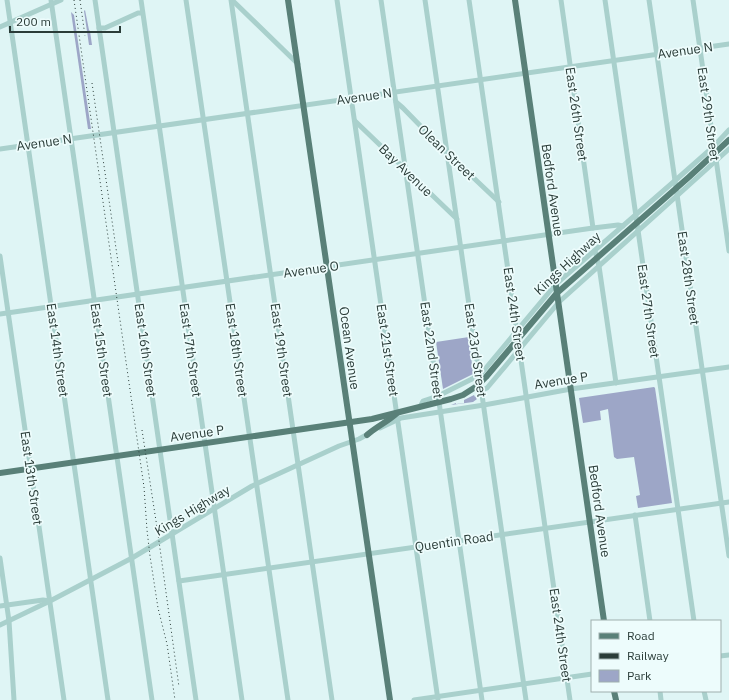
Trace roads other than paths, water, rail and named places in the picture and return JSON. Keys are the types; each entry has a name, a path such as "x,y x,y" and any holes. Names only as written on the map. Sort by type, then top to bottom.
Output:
{"main road":[{"name":"Ocean Avenue","path":"288,0 390,700"},
{"name":"Bedford Avenue","path":"515,0 604,620"},
{"name":"Kings Highway","path":"397,412 420,407 439,399 463,395 477,386 557,293 729,140"},
{"name":"Avenue P","path":"0,473 372,419 397,412"},
{"path":"367,435 397,412"}],"street":[{"name":"East 14th Street","path":"7,0 108,700"},
{"path":"0,27 51,2 61,0"},
{"name":"East 16th Street","path":"95,0 196,700"},
{"name":"East 17th Street","path":"141,0 242,700"},
{"name":"East 18th Street","path":"186,0 288,700"},
{"path":"232,0 298,64"},
{"name":"East 19th Street","path":"232,0 332,700"},
{"name":"East 21st Street","path":"337,0 438,698"},
{"name":"East 22nd Street","path":"381,0 482,700"},
{"name":"East 23rd Street","path":"425,0 526,700"},
{"name":"East 24th Street","path":"469,0 570,700"},
{"name":"East 26th Street","path":"561,0 594,228"},
{"name":"East 27th Street","path":"605,0 694,620"},
{"name":"East 28th Street","path":"649,0 729,556"},
{"name":"East 29th Street","path":"693,0 729,251"},
{"name":"East 15th Street","path":"51,2 152,700"},
{"path":"99,28 105,28 138,13 142,13"},
{"name":"Avenue N","path":"0,149 303,104 729,44"},
{"name":"Olean Street","path":"396,102 498,202"},
{"name":"Bay Avenue","path":"355,121 457,219"},
{"name":"Kings Highway","path":"439,399 480,375 556,284 675,181 714,146 729,130"},
{"name":"Kings Highway","path":"482,390 487,388 559,302 729,149"},
{"name":"Avenue O","path":"0,314 594,228 618,225 623,226"},
{"path":"595,251 599,266 616,383"},
{"name":"East 13th Street","path":"0,256 64,700"},
{"name":"Avenue P","path":"398,420 401,418 571,389 729,367"},
{"name":"Kings Highway","path":"0,625 50,601 132,558 256,484 344,443 367,435 398,420"},
{"name":"Quentin Road","path":"179,581 729,502"},
{"path":"635,515 650,620"},
{"path":"0,558 9,621 14,700"},
{"path":"0,606 43,600 50,601"},
{"path":"414,700 438,698 481,690 591,674"}],"railway":[{"path":"74,0 144,487 150,556 158,608 167,644 175,700"},
{"path":"80,0 85,36"},
{"path":"92,83 119,269"},
{"path":"142,430 179,687"}]}
